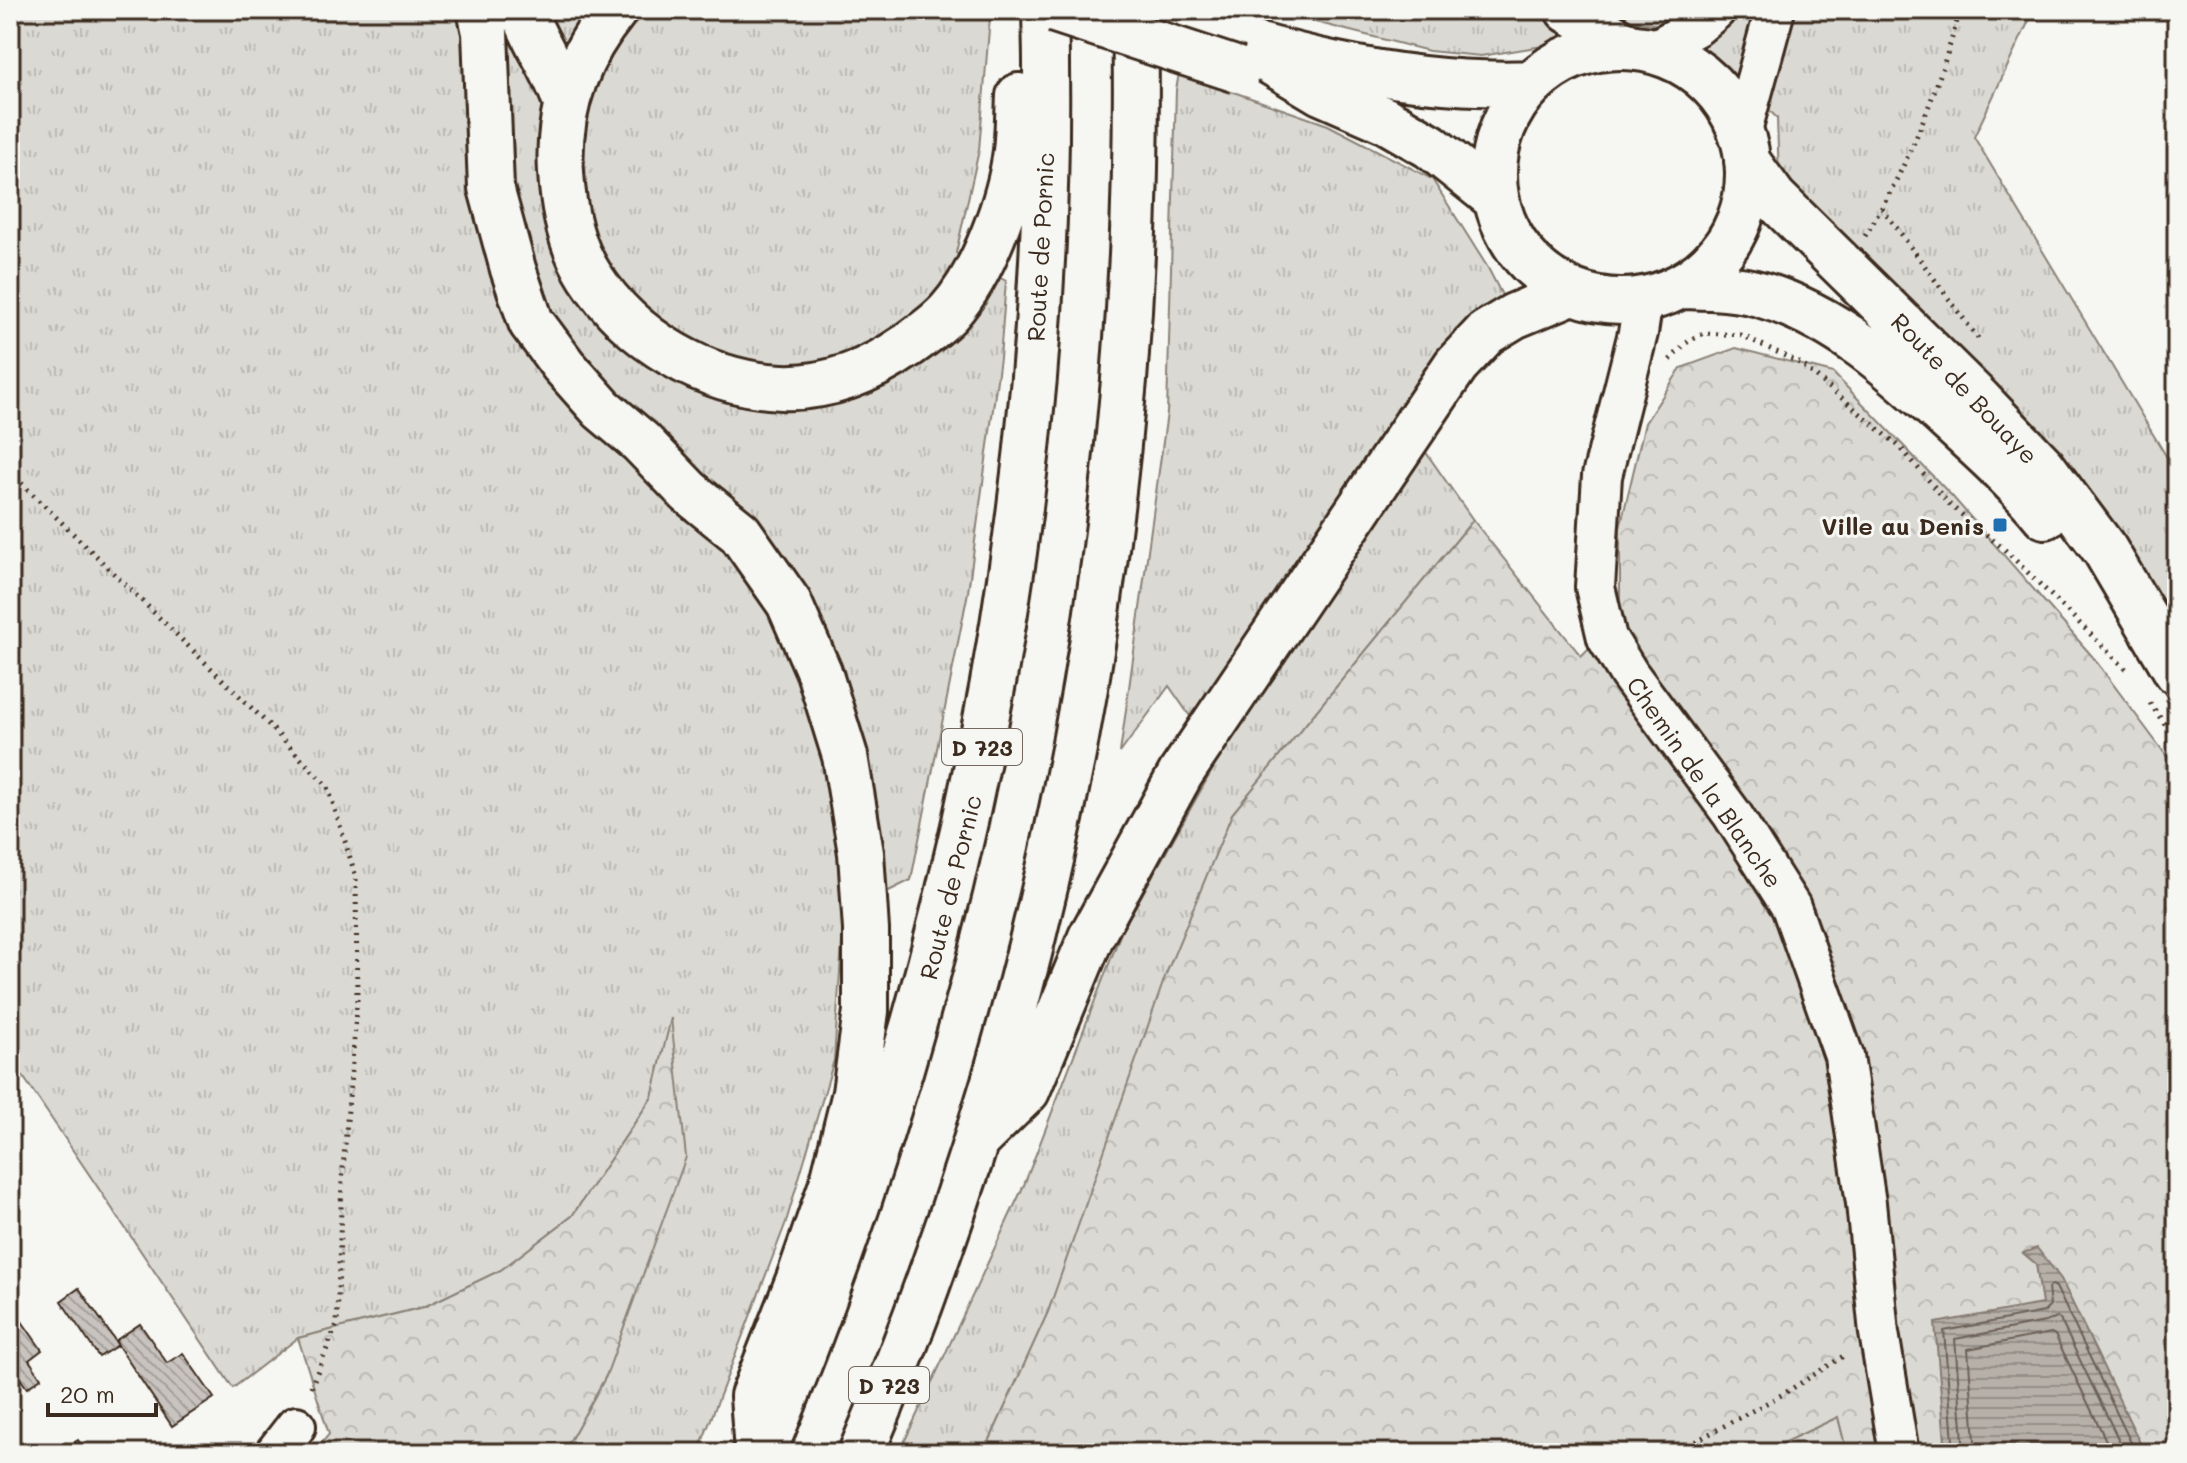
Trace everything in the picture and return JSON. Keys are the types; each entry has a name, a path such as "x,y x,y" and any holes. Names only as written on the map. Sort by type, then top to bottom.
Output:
{"main road":[{"path":"480,10 485,32 491,188 531,322 602,409 641,442 689,492 740,533 789,603 819,672 845,756 861,853 866,930 866,1011 855,1093 833,1181 753,1396 760,1453"},
{"path":"523,10 533,38 558,80 565,101"},
{"path":"615,10 578,68 565,101 559,143 567,220 576,249 589,276 639,332 689,364 743,382 783,387 817,385 855,374 888,359 924,334 949,311 969,283 997,222 1016,152 1023,10"},
{"name":"Route de Pornic","path":"760,1453 853,1223 896,1089 938,943 981,750 1026,455 1045,174 1045,10"},
{"path":"1055,10 1237,55 1458,84 1532,83"},
{"name":"D 723","path":"861,1453 915,1316 976,1142 1034,931 1061,814 1105,552 1122,401 1132,272 1136,134 1135,10"},
{"path":"1143,10 1385,120 1430,146 1495,198"},
{"path":"1568,10 1641,49"},
{"path":"1607,47 1641,49 1672,57 1708,81 1733,114 1744,147 1748,182 1738,224 1714,260 1699,275 1662,293 1595,299 1572,292 1539,272 1525,257 1504,224 1495,198 1494,167 1502,130 1520,97 1532,83 1565,60 1586,52 1607,47"},
{"name":"Route de Bouaye","path":"1744,147 1774,198 2043,467 2105,550 2160,669"},
{"name":"Route de Bouaye","path":"1662,293 1719,287 1761,295 1810,315 1877,357 2022,488 2087,568 2160,669"},
{"path":"976,1142 1027,1091 1091,937 1181,773 1456,365 1486,333 1514,316 1572,292"}],"street":[{"path":"1641,49 1697,26 1716,10"},
{"path":"1744,147 1775,10"},
{"name":"Chemin de la Blanche","path":"1662,293 1638,333 1600,486 1595,587 1607,638 1629,674 1732,814 1791,907 1844,1056 1866,1203 1879,1333 1899,1453"}],"path":[{"path":"1882,208 1916,143 1942,74 1960,10"},
{"path":"1663,368 1686,343 1704,333 1741,335 1800,363 1900,447 1950,505 2004,549 2131,674"},
{"path":"10,472 268,724 328,787 356,877 357,1003 342,1180 337,1324 285,1440"},
{"path":"2160,669 2177,742"},
{"path":"1674,1453 1785,1393 1879,1333"}],"green space":[{"path":"10,10 964,10 990,17 979,150 956,253 1006,281 1000,358 968,592 911,880 844,913 834,1060 786,1222 698,1453 563,1453 606,1376 671,1021 652,1097 572,1216 501,1270 424,1307 298,1338 233,1388 10,1057"},
{"path":"1268,10 2034,10 1974,137 2177,474 2177,636 1779,181 1777,118 1718,60 1667,26 1611,18 1543,46 1481,56 1429,51"},
{"path":"1179,73 1328,125 1432,179 1503,297 1400,415 1473,520 1232,814 1048,1312 984,1453 899,1453 1024,1185 1122,930 1219,758 1169,686 1120,753 1167,413"},
{"path":"1736,348 1833,373 1952,496 2092,656 2177,770 2177,1453 1847,1453 1838,1417 1761,1453 984,1453 1048,1312 1166,974 1232,814 1473,520 1581,656 1620,618 1620,528 1645,423 1681,368"},
{"path":"671,1018 686,1157 606,1376 563,1453 314,1453 329,1434 298,1338 424,1307 501,1270 572,1216 652,1097"},
{"path":"1838,1417 1847,1453 1761,1453"}],"water":[{"path":"2037,1248 2061,1279 2144,1451 1946,1453 1935,1323 2042,1304 2036,1264 2023,1253"}],"building":[{"path":"79,1288 118,1345 99,1357 61,1301"},
{"path":"21,1320 42,1350 29,1360 41,1378 27,1388 10,1365 10,1329"},
{"path":"140,1324 167,1363 183,1353 214,1398 172,1426 115,1341"},
{"path":"78,1440 87,1453 67,1453 64,1449"}],"place":[{"name":"Ville au Denis","path":"2000,525"}]}
